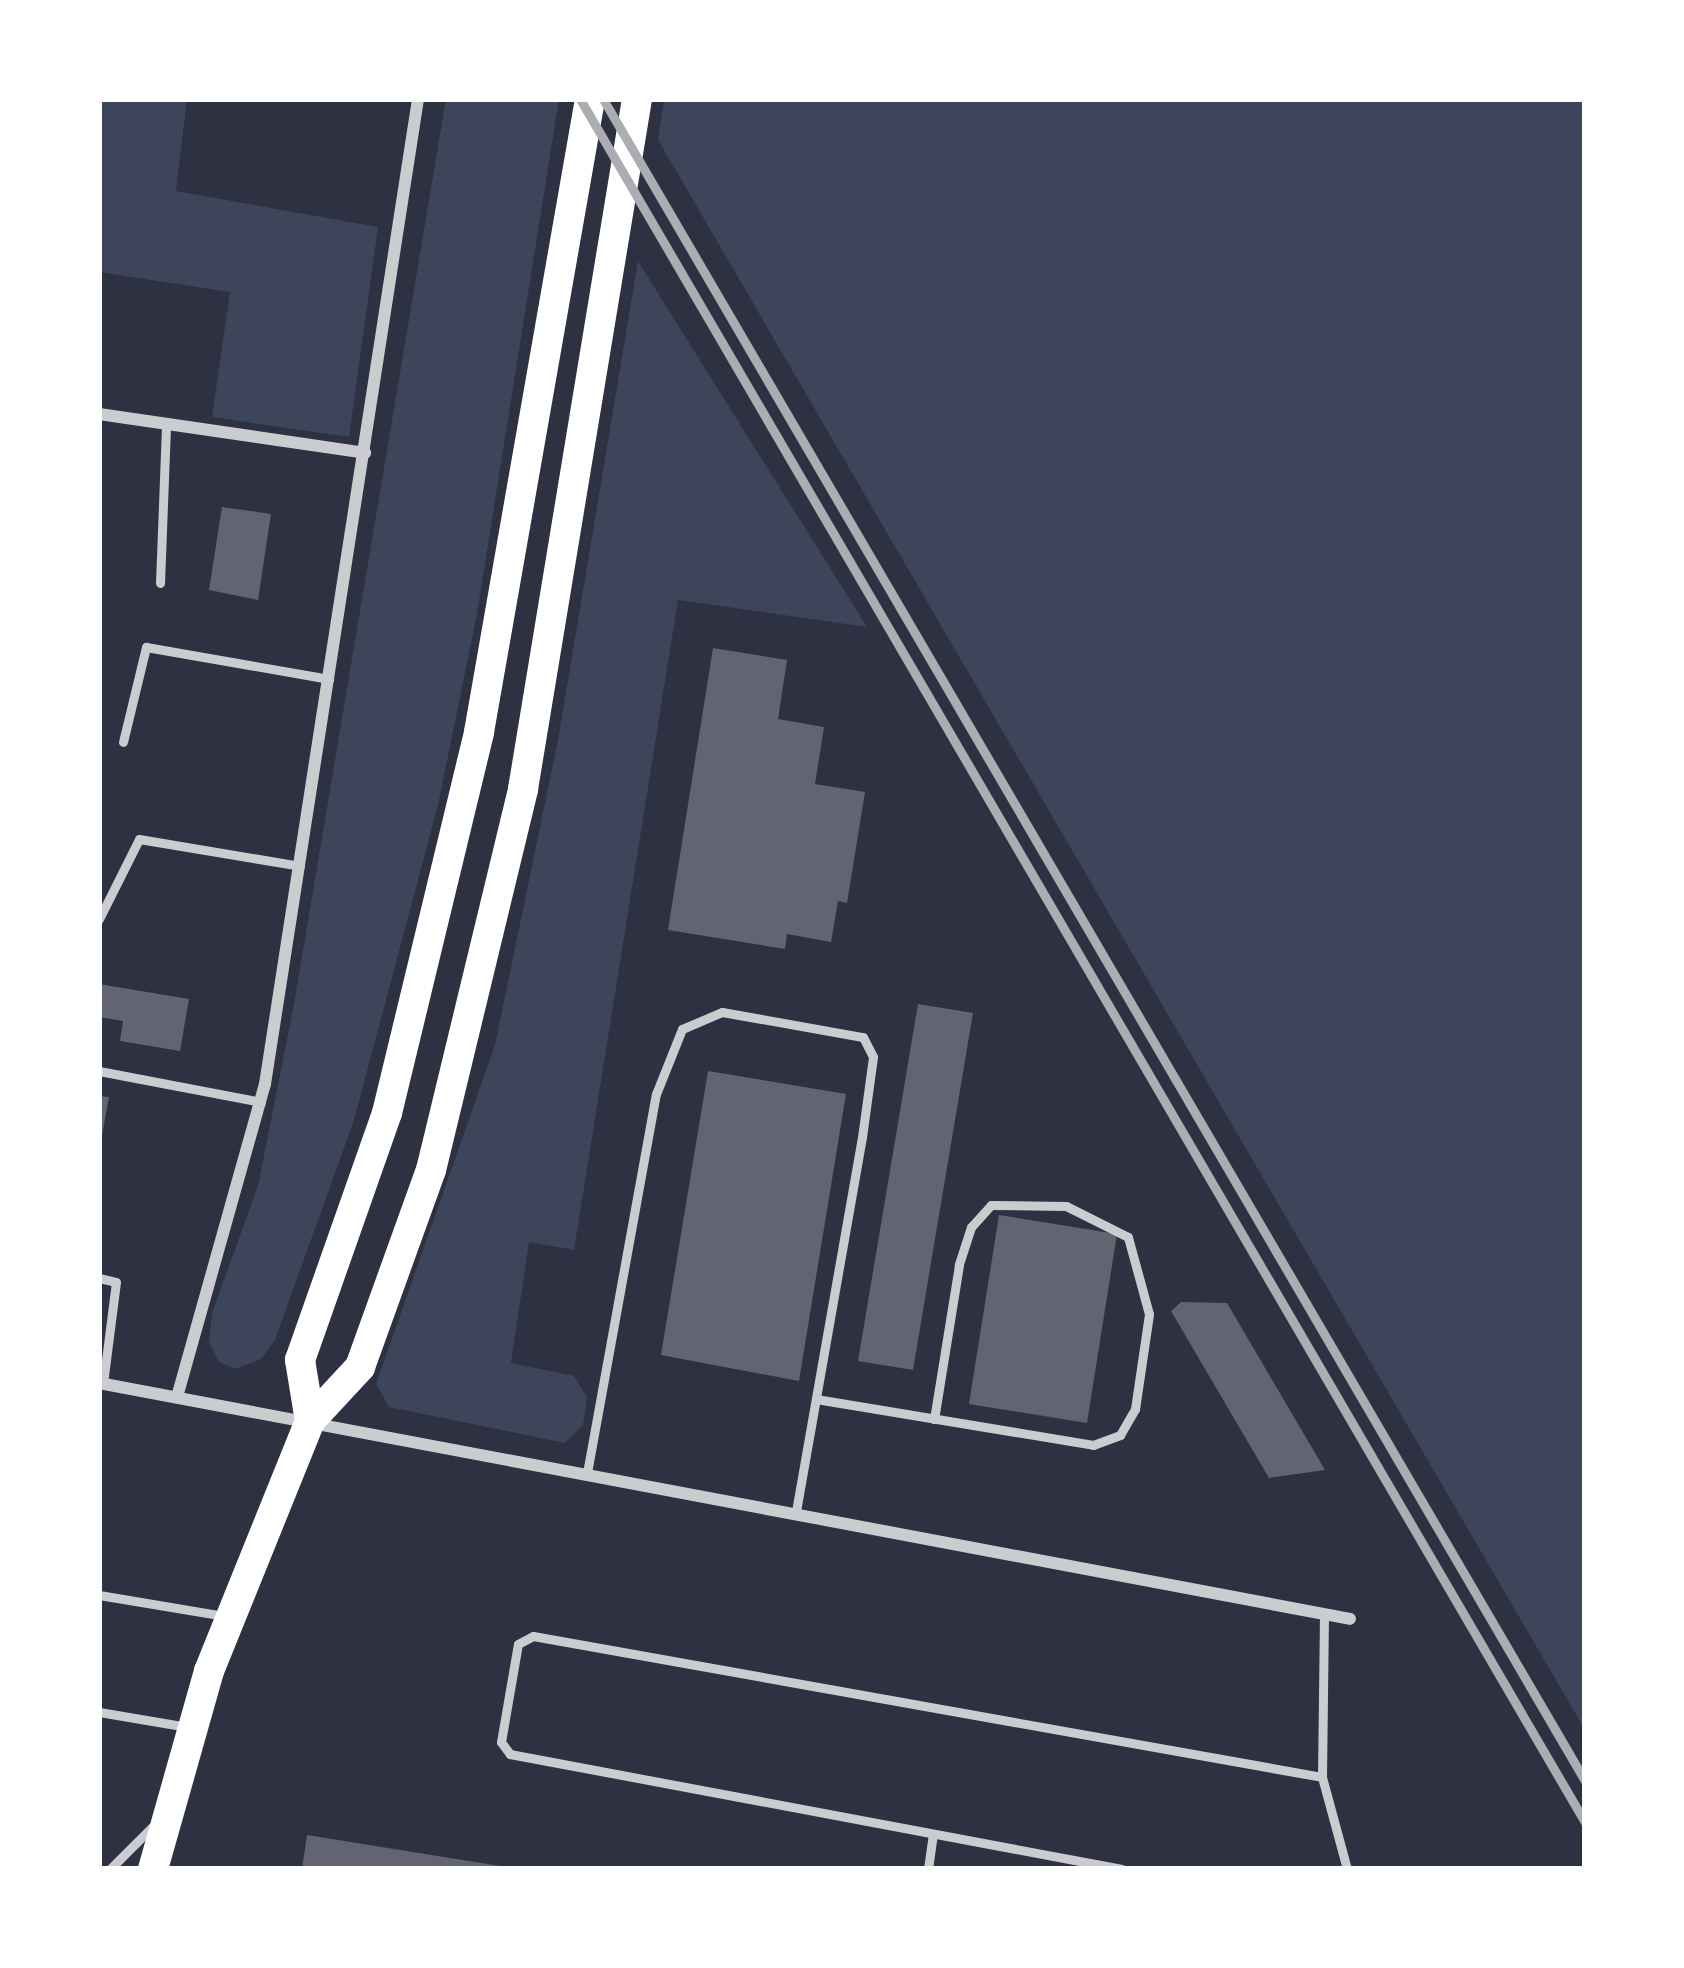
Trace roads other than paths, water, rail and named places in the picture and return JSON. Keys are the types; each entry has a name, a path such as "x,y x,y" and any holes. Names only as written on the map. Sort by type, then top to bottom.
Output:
{"main road":[{"path":"310,1421 300,1360 388,1113 433,945 559,287 590,99"},
{"path":"153,1869 192,1728 231,1617 310,1421 361,1367 431,1170 477,1001 523,789 637,99"}],"street":[{"path":"177,1396 261,1102 418,99"},
{"path":"99,414 365,454"},
{"path":"101,1383 1350,1619"}],"lane":[{"path":"160,583 166,424"},
{"path":"123,742 146,647 329,679"},
{"path":"99,919 139,839 300,866"},
{"path":"587,1473 656,1094 682,1029 722,1012 863,1037 873,1057 796,1513"},
{"path":"99,1071 261,1102"},
{"path":"815,1399 934,1419 1093,1445 1120,1435 1135,1409 1150,1314 1127,1237 1101,1217 1066,1207 991,1205 971,1227 958,1265 934,1419"},
{"path":"99,1278 116,1282 101,1383"},
{"path":"99,1595 231,1617"},
{"path":"1324,1614 1322,1777 1347,1869"},
{"path":"1122,1869 510,1754 500,1742 518,1644 533,1636 1322,1777"},
{"path":"99,1712 192,1728"},
{"path":"110,1869 166,1813"},
{"path":"928,1869 933,1834"}],"railway":[{"path":"580,99 1585,1822"},
{"path":"603,99 1585,1781"}]}
